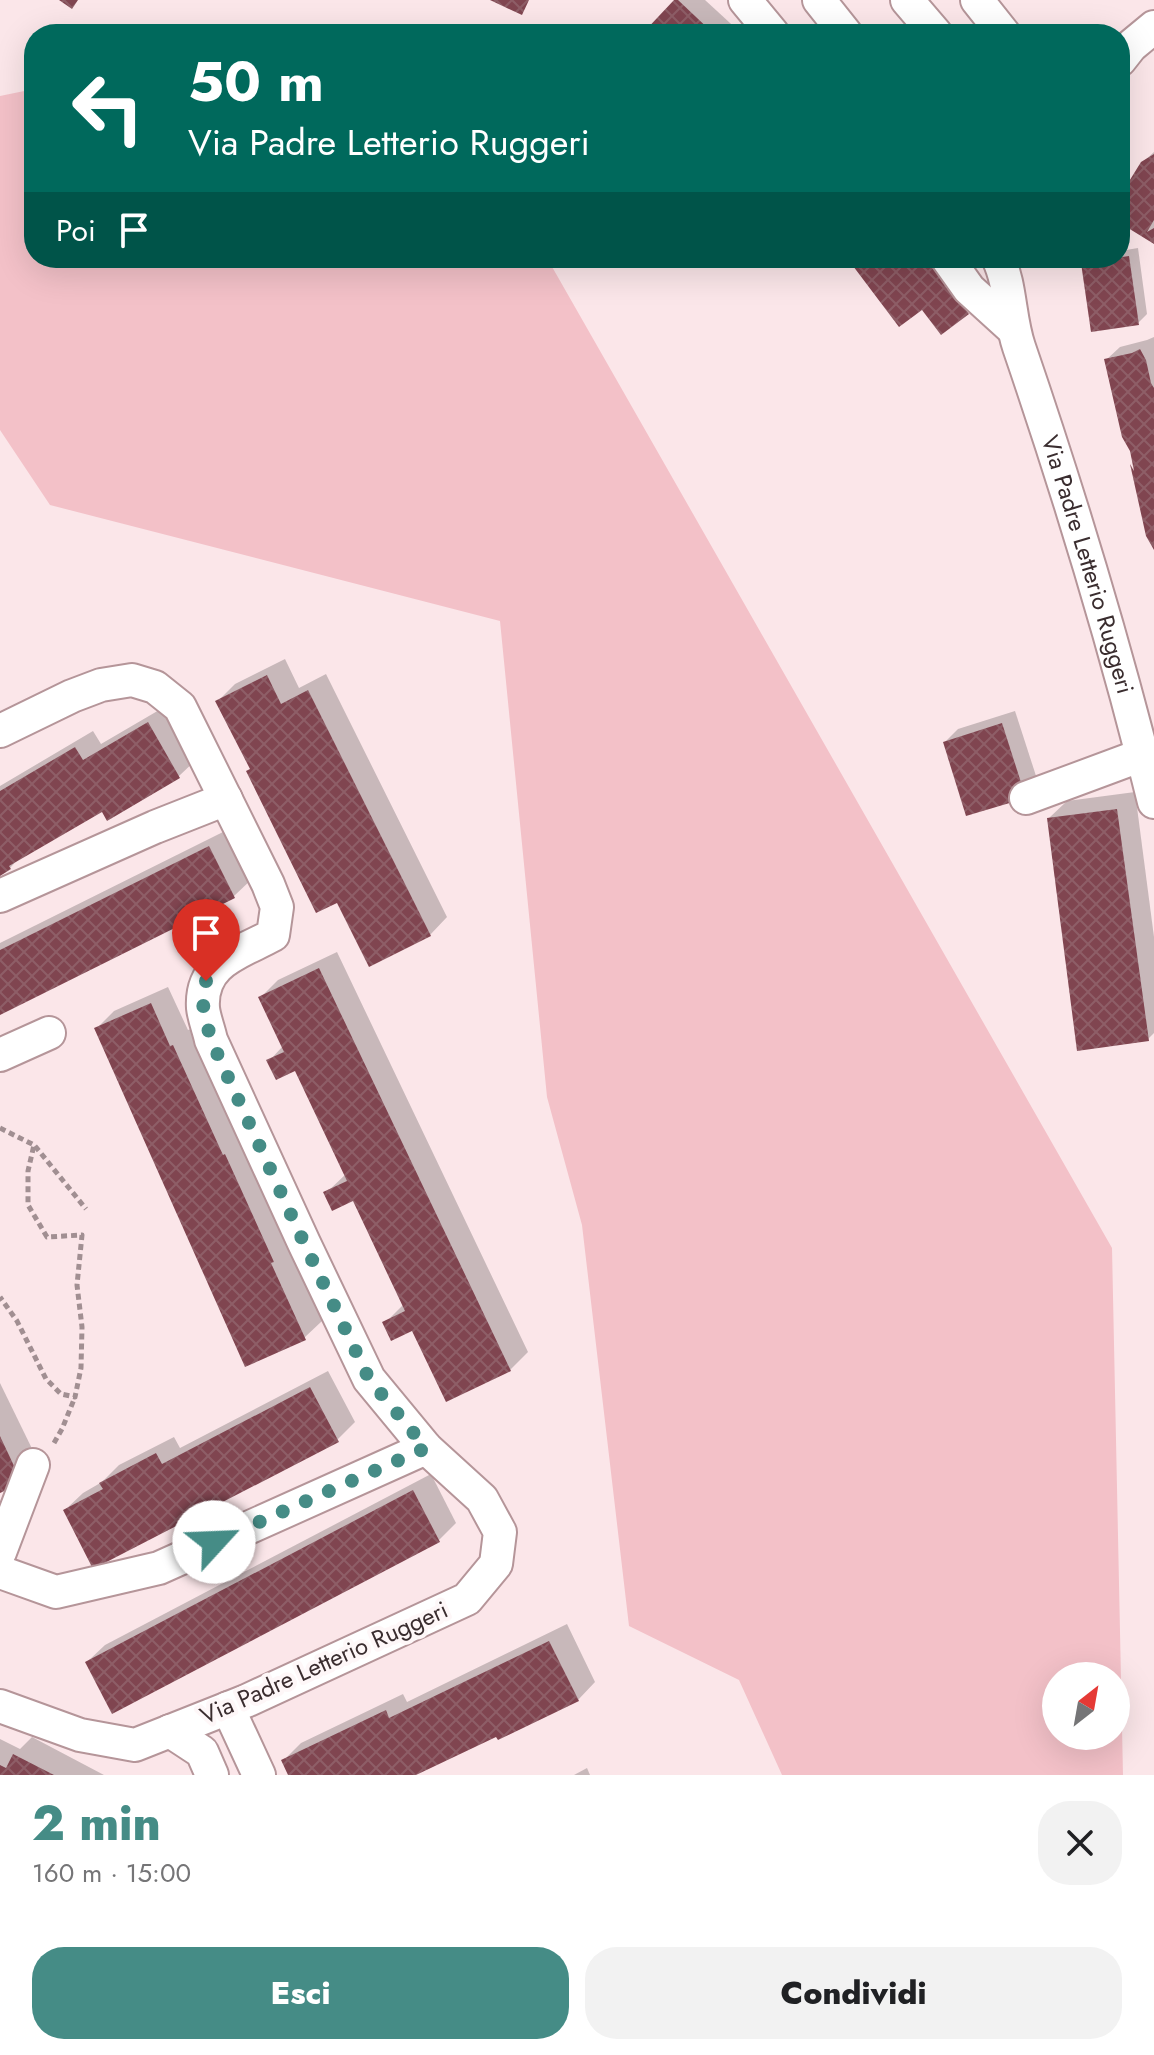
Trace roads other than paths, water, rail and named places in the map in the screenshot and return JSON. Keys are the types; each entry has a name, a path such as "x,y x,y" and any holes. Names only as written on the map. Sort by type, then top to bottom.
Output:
{"street":[{"path":"745,0 765,24"},
{"path":"819,0 838,24"},
{"path":"907,0 927,24"},
{"path":"977,0 996,24"},
{"path":"1130,47 1154,27"},
{"name":"Via Padre Letterio Ruggeri","path":"954,268 969,289 1013,329"},
{"name":"Via Padre Letterio Ruggeri","path":"1003,268 1013,329 1142,706 1142,755 1154,802"},
{"name":"Via Padre Letterio Ruggeri","path":"0,731 72,696 101,685 132,680 155,687 180,707 277,907 273,935 229,956 206,981 203,1009 211,1040 369,1379 426,1448 482,1499 500,1532 496,1564 467,1599 228,1708 135,1745 80,1735 0,1706"},
{"path":"1026,798 1142,755"},
{"path":"0,896 226,799"},
{"path":"0,1055 49,1033"},
{"path":"0,1572 56,1592 159,1568 426,1448"},
{"path":"0,1552 33,1465"},
{"path":"228,1708 259,1775"},
{"path":"170,1731 202,1752 212,1775"}]}
